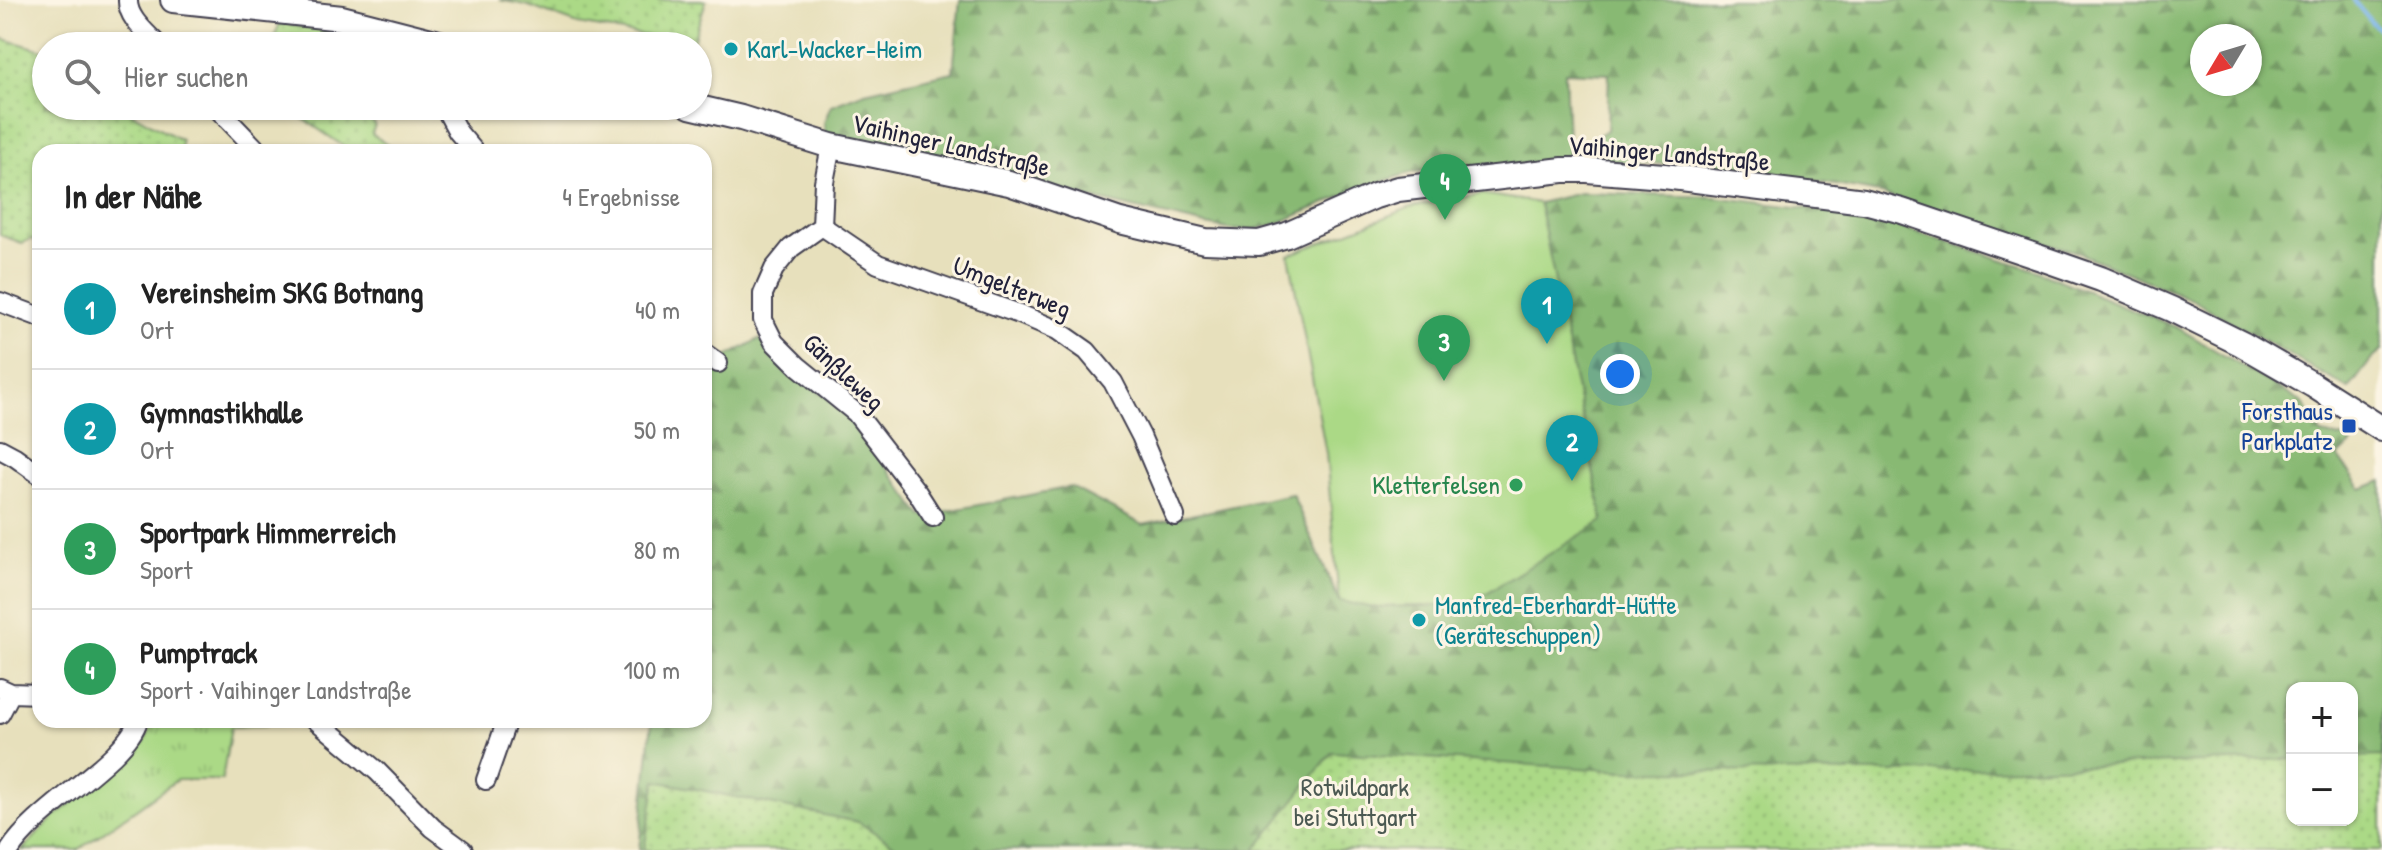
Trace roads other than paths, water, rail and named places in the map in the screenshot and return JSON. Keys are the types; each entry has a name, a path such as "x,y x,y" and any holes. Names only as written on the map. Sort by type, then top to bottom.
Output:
{"street":[{"path":"128,0 128,8 146,32"},
{"path":"173,0 342,18 390,32"},
{"name":"Vaihinger Landstraße","path":"712,111 831,146 1009,183 1120,221 1205,241 1232,244 1259,243 1287,235 1398,189 1563,170 1664,176 1864,201 2071,268 2171,309 2242,344 2382,429"},
{"path":"228,120 251,144"},
{"path":"452,120 468,144"},
{"path":"822,226 824,182 831,146"},
{"name":"Umgelterweg","path":"822,226 878,264 1022,315 1057,330 1087,351 1113,382 1141,436 1175,516"},
{"name":"Gänßleweg","path":"822,226 791,248 774,269 763,294 763,320 774,342 798,366 856,413 933,517"},
{"path":"0,302 32,314"},
{"path":"0,449 32,469"},
{"path":"0,714 6,690 32,693"},
{"path":"10,850 37,817 121,747 135,728"},
{"path":"326,728 377,771 433,828 463,850"},
{"path":"486,780 504,728"}],"waterway":[{"path":"2353,0 2382,31"}],"place":[{"name":"Karl-Wacker-Heim","path":"731,49"},
{"name":"Pumptrack","path":"1445,220"},
{"name":"Vereinsheim SKG Botnang","path":"1547,344"},
{"name":"Sportpark Himmerreich","path":"1444,381"},
{"name":"Forsthaus Parkplatz","path":"2349,426"},
{"name":"Gymnastikhalle","path":"1572,481"},
{"name":"Kletterfelsen","path":"1516,485"},
{"name":"Manfred-Eberhardt-Hütte (Geräteschuppen)","path":"1419,620"}],"park label":[{"name":"Rotwildpark bei Stuttgart","path":"1355,802"}]}
